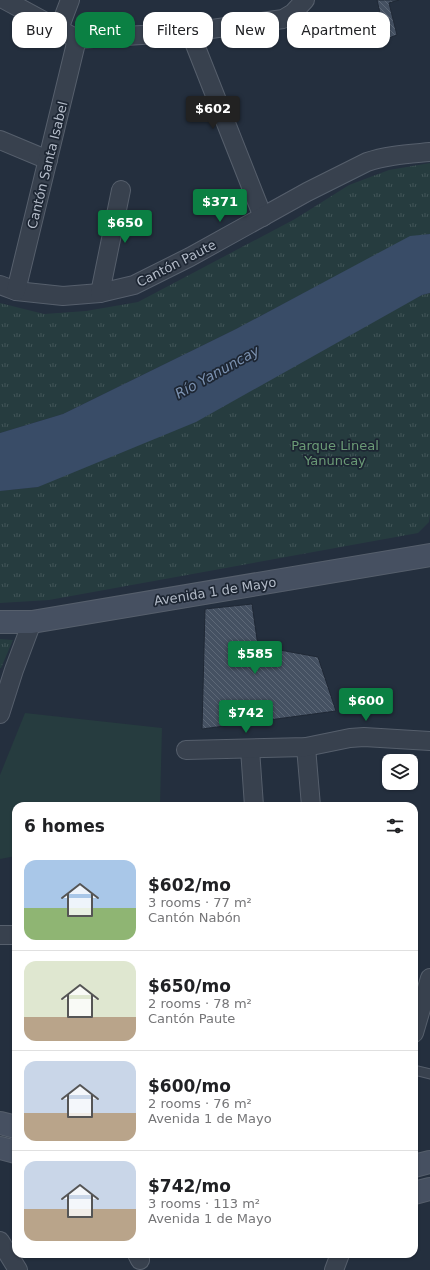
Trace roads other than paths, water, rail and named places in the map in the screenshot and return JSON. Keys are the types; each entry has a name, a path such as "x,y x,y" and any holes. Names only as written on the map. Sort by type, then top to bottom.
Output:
{"main road":[{"name":"Avenida 1 de Mayo","path":"0,622 32,622 430,555"},
{"path":"0,1123 12,1126"},
{"path":"0,1148 12,1151"},
{"path":"418,1165 430,1162"},
{"path":"418,1192 430,1189"}],"street":[{"path":"5,0 27,12"},
{"path":"65,12 70,0"},
{"path":"213,29 283,19 293,13 305,0"},
{"name":"Cantón Santa Isabel","path":"8,288 48,160 75,48"},
{"path":"196,48 263,217"},
{"path":"0,140 48,160"},
{"name":"Cantón Paute","path":"8,288 63,296 100,293 134,285 190,257 307,192 367,162 404,154 430,152"},
{"path":"100,293 121,190"},
{"path":"0,714 14,670 32,622"},
{"path":"186,750 306,747 350,738 364,737 430,741"},
{"path":"306,747 311,802"},
{"path":"250,749 254,802"},
{"path":"0,934 12,935"},
{"path":"418,1019 430,978"},
{"path":"0,1241 18,1270"},
{"path":"334,1270 338,1258"}],"lane":[{"path":"418,1071 430,1074"}],"water":[{"name":"Río Yanuncay","path":"430,234 430,293 422,295 196,422 38,487 0,491 0,433 63,414 236,329 410,236"}],"park label":[{"name":"Parque Lineal Yanuncay","path":"335,452"}]}
